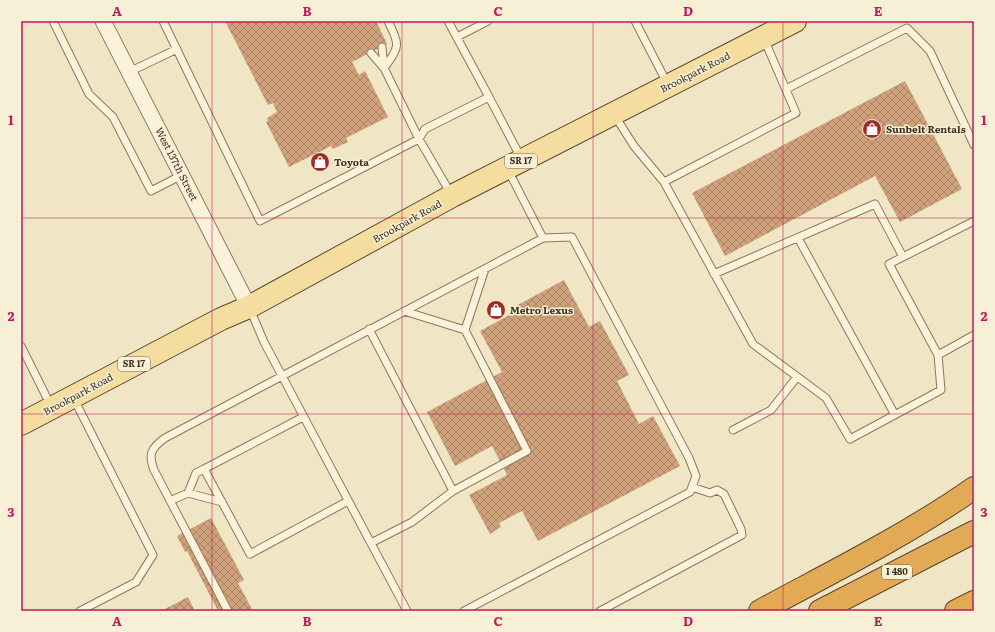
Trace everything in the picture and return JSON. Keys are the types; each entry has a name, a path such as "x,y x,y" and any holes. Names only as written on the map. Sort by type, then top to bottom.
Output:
{"highway":[{"path":"760,611 894,538 947,507 974,488"},
{"name":"I 480","path":"820,611 974,532"},
{"path":"956,611 974,602"}],"main road":[{"name":"Brookpark Road","path":"21,424 221,319 249,307 452,196 795,21"}],"street":[{"name":"West 137th Street","path":"103,21 249,307"}],"lane":[{"path":"53,21 89,94 113,117 151,191 182,175"},
{"path":"163,21 260,222 419,139 425,129 489,97"},
{"path":"384,68 396,50 397,40 388,21"},
{"path":"448,21 489,97 543,238"},
{"path":"457,37 488,21"},
{"path":"635,21 668,86"},
{"path":"786,89 907,28 930,51 974,145"},
{"path":"664,182 796,113 764,37"},
{"path":"382,47 384,68"},
{"path":"129,72 177,49"},
{"path":"371,53 384,68 419,139 452,196"},
{"path":"614,114 634,146 664,182 753,344 826,398 850,439 941,390 938,355 889,264 974,221"},
{"path":"714,274 875,204 903,257"},
{"path":"228,611 154,470 150,460 152,452 157,444 176,432 282,375 543,238 572,237 689,458 696,476 690,492 464,611"},
{"path":"798,238 894,415"},
{"path":"371,544 412,522 453,491 527,451 465,330 485,269"},
{"path":"249,307 264,342 407,611"},
{"path":"404,311 465,330"},
{"path":"369,330 453,491"},
{"path":"938,355 974,336"},
{"path":"21,346 52,408"},
{"path":"733,430 771,410 797,377"},
{"path":"73,397 153,555 136,582 80,611"},
{"path":"188,493 196,473 304,417"},
{"path":"204,468 250,554 348,502"},
{"path":"600,611 742,535 741,529 724,494 717,490 710,493 692,487"},
{"path":"170,501 188,493 222,502"}],"building":[{"path":"225,21 376,21 387,44 352,62 359,75 365,71 388,117 346,138 348,142 333,149 331,146 289,167 266,122 268,121 267,118 277,112 273,103 268,105"},
{"name":"Sunbelt Rentals","path":"905,81 962,189 900,222 875,176 725,256 692,193"},
{"path":"564,280 589,327 600,321 629,375 617,381 639,424 653,416 680,466 538,541 522,511 499,523 501,527 490,534 469,495 507,475 492,446 455,466 427,412 502,372 480,331 517,311 514,307"},
{"path":"211,518 244,580 238,583 253,611 218,611 187,551 185,552 177,536"},
{"path":"188,597 195,611 161,611"}],"place":[{"name":"Sunbelt Rentals","path":"872,129"},
{"name":"Toyota","path":"320,162"},
{"name":"Metro Lexus","path":"496,310"}]}
